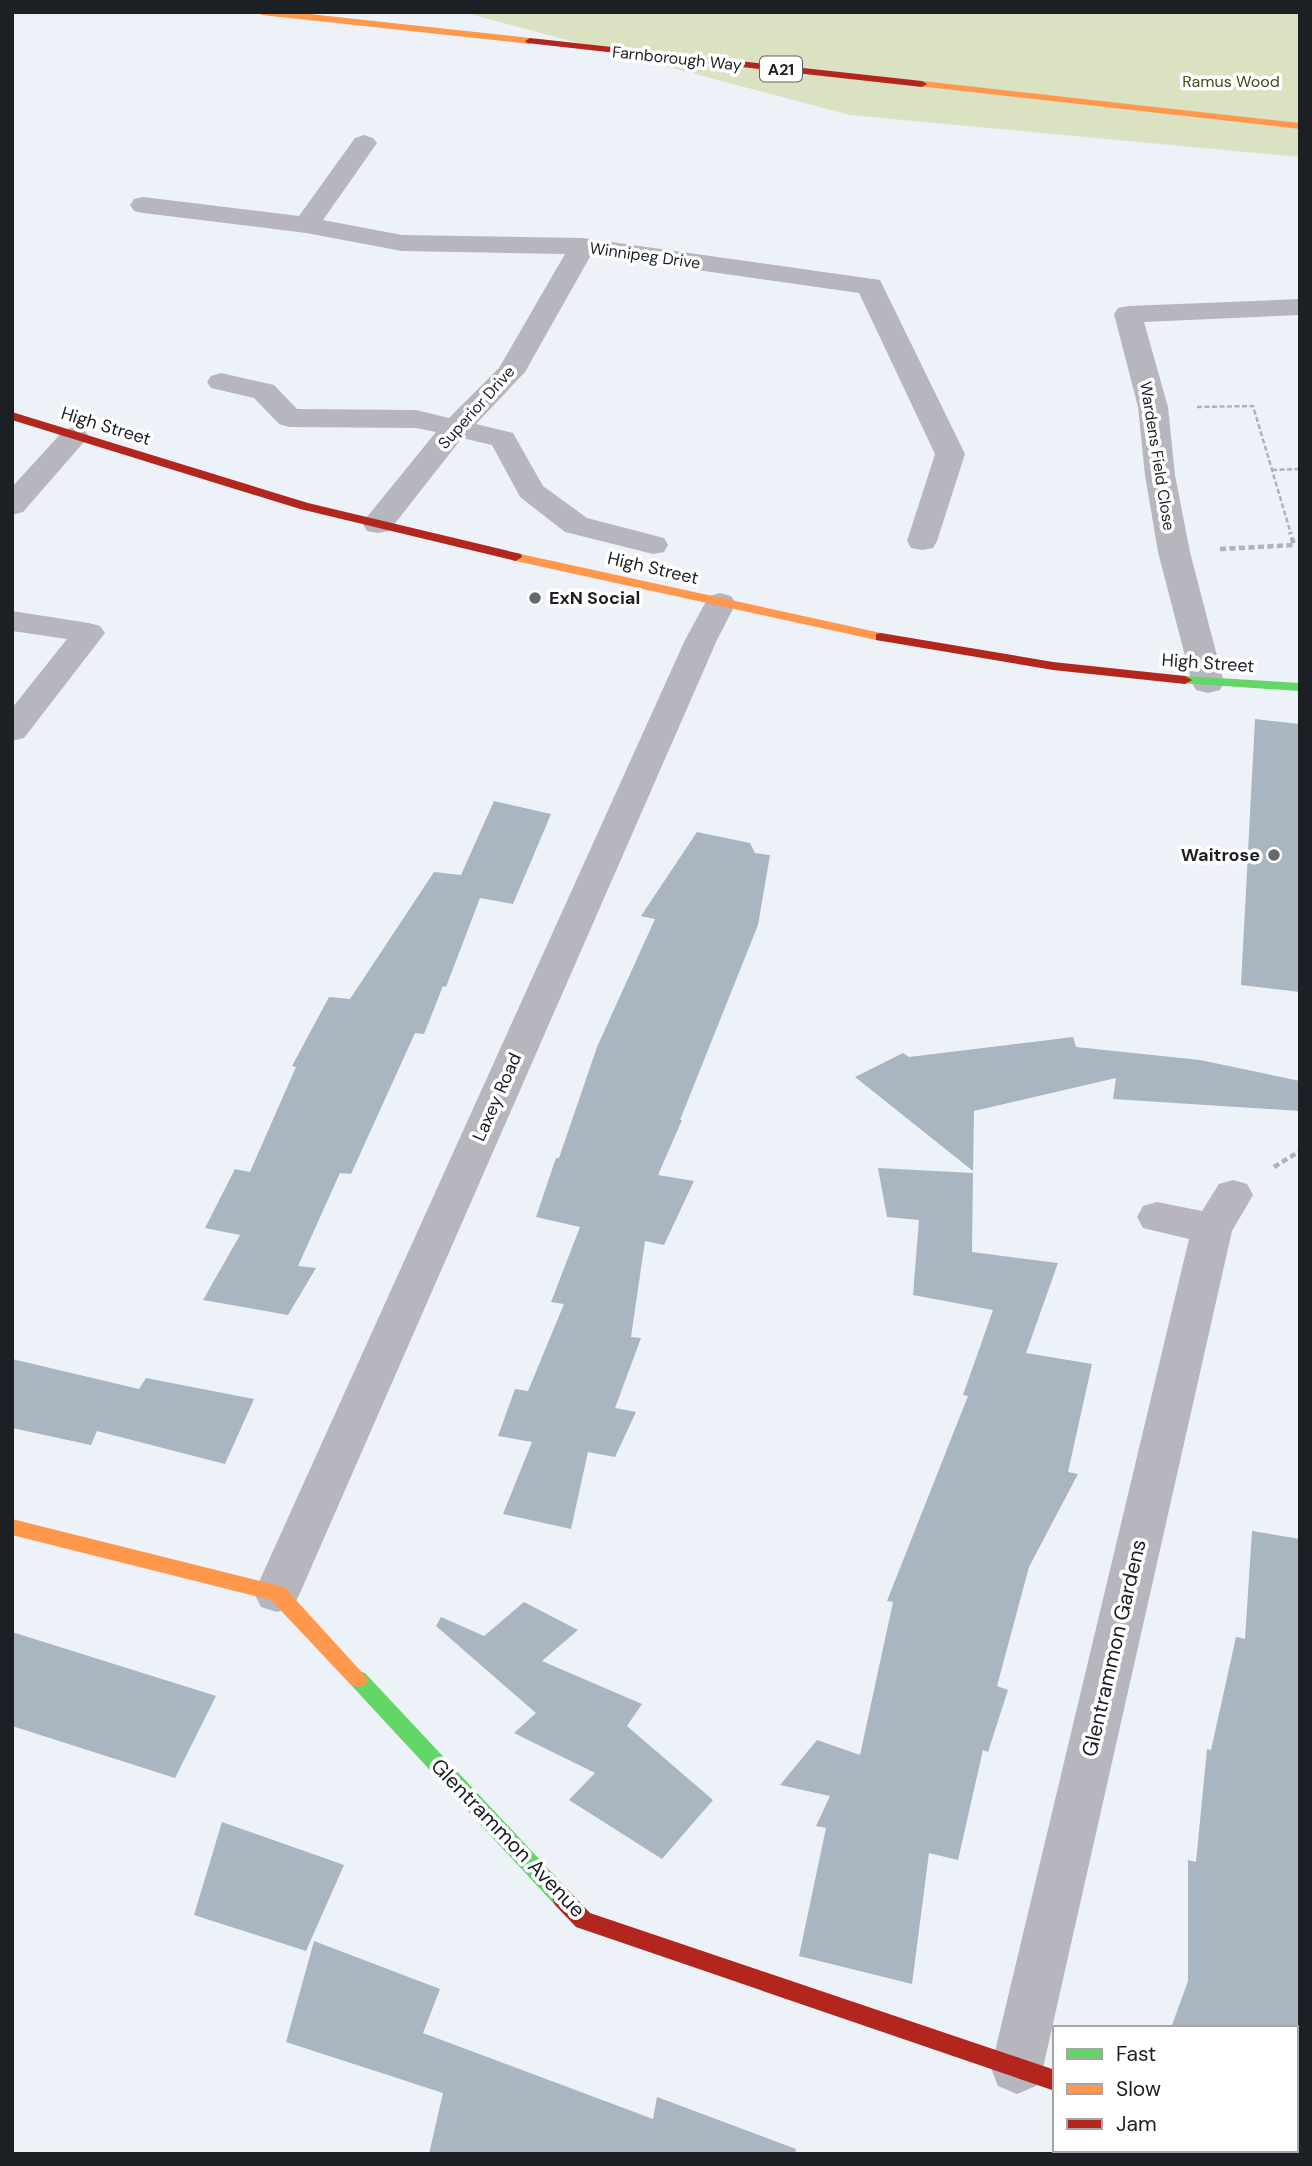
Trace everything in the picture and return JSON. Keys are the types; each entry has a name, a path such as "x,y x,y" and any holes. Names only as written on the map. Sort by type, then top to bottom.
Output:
{"main road":[{"name":"Farnborough Way","path":"262,12 1300,126"},
{"name":"High Street","path":"12,416 277,498 720,603 1099,673 1208,683 1300,687"},
{"path":"12,1527 277,1593"},
{"name":"Glentrammon Avenue","path":"277,1593 583,1920 1036,2074"}],"street":[{"path":"306,225 364,144"},
{"name":"Winnipeg Drive","path":"143,205 306,225 402,243 583,246 870,286 950,454 922,541"},
{"name":"Superior Drive","path":"378,524 456,428 511,372 583,246"},
{"name":"Wardens Field Close","path":"1208,683 1174,552 1160,475 1153,407 1128,314 1300,307"},
{"path":"221,382 264,391 289,418 416,419 503,439 531,491 576,525 653,545"},
{"path":"12,506 74,436"},
{"name":"Laxey Road","path":"277,1593 689,666 720,603"},
{"path":"12,621 89,633 12,731"},
{"name":"Glentrammon Gardens","path":"1036,2074 1222,1212 1157,1217"}],"path":[{"path":"1153,407 1253,407 1294,545 1174,552"},
{"path":"1272,470 1300,469"}],"green space":[{"name":"Ramus Wood","path":"462,12 1300,12 1300,157 850,115"}],"building":[{"name":"Waitrose","path":"1255,719 1300,724 1300,992 1241,985"},
{"path":"494,801 551,814 513,904 480,898 446,987 443,986 424,1034 415,1033 351,1174 340,1173 298,1266 316,1268 288,1315 203,1300 240,1235 205,1228 235,1169 250,1172 296,1067 292,1066 329,997 350,999 434,872 461,875"},
{"path":"697,832 750,843 755,853 770,855 758,925 658,1175 694,1181 664,1245 645,1241 631,1337 641,1338 615,1408 636,1412 615,1457 588,1452 571,1529 503,1514 532,1442 498,1436 515,1389 528,1391 564,1304 551,1302 580,1227 536,1217 597,1047 655,919 641,916"},
{"path":"1073,1037 1076,1047 1200,1060 1300,1081 1300,1111 1113,1099 1116,1078 974,1111 973,1171 855,1077 903,1053 909,1057"},
{"path":"878,1168 973,1173 972,1252 1058,1263 1026,1353 1092,1364 1068,1472 1078,1474 1029,1567 997,1686 1008,1690 988,1752 983,1750 958,1860 929,1853 912,1984 799,1956 826,1828 816,1826 830,1796 780,1785 817,1740 860,1755 893,1602 887,1601 968,1396 963,1395 993,1310 913,1295 919,1220 887,1217"},
{"path":"12,1359 139,1389 146,1378 254,1399 225,1464 97,1431 91,1445 12,1428"},
{"path":"1252,1531 1300,1539 1300,2028 1172,2026 1188,1981 1188,1860 1196,1862 1207,1749 1211,1750 1236,1637 1245,1639"},
{"path":"524,1602 578,1630 542,1661 642,1704 627,1726 713,1800 662,1859 569,1800 595,1773 514,1733 536,1713 436,1626 441,1617 484,1636"},
{"path":"12,1632 216,1696 175,1778 12,1726"},
{"path":"222,1822 344,1865 306,1951 194,1915"},
{"path":"314,1941 440,1989 423,2033 653,2119 657,2097 796,2149 795,2154 429,2154 443,2093 286,2042"}],"traffic: fast":[{"path":"1185,680 1300,687"},
{"path":"358,1679 562,1898"}],"traffic: slow":[{"path":"262,12 530,41"},
{"path":"922,84 1300,126"},
{"path":"516,557 881,637"},
{"path":"12,1527 277,1593 358,1679"}],"traffic: jam":[{"path":"530,41 922,84"},
{"path":"12,416 304,506 516,557"},
{"path":"881,637 1053,666 1185,680"},
{"path":"562,1898 583,1920 1053,2080"}],"place":[{"name":"ExN Social","path":"535,598"},
{"name":"Waitrose","path":"1274,855"}]}
